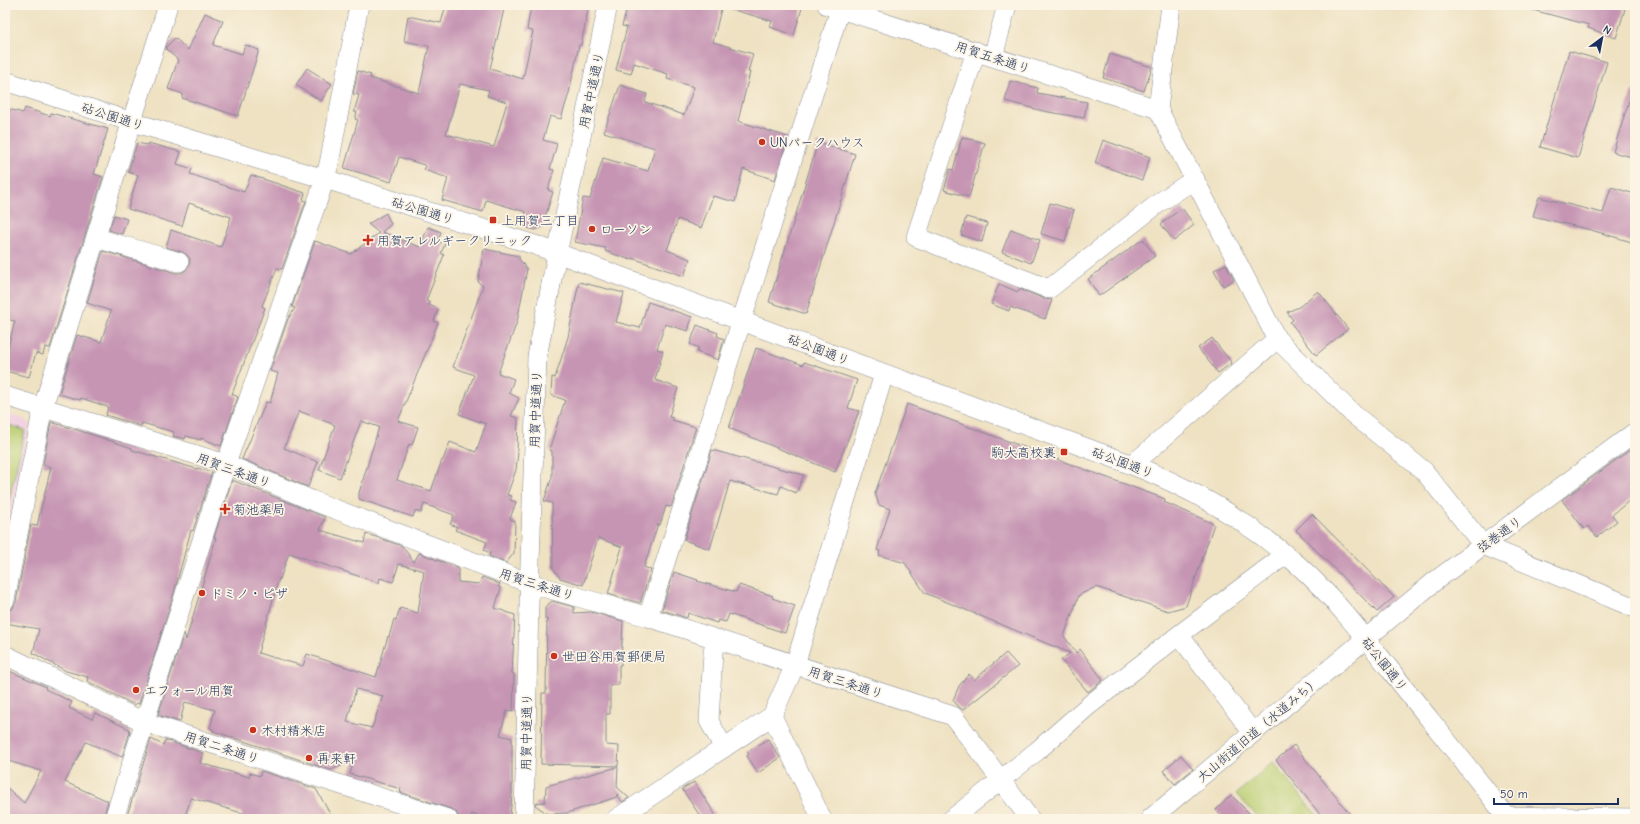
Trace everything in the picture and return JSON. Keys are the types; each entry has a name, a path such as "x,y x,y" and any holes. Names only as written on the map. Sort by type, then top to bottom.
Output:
{"street":[{"path":"5,600 43,407 168,5"},
{"path":"114,819 226,464 325,179 359,5"},
{"name":"用賀中道通り","path":"524,819 529,583 537,356 608,5"},
{"path":"1007,5 985,54 916,237 1049,289 1160,202 1195,179"},
{"path":"1171,5 1158,109 1277,339 1353,414 1424,471 1483,545 1635,608"},
{"path":"648,617 742,320 833,7"},
{"name":"用賀五条通り","path":"833,7 1158,109"},
{"name":"砧公園通り","path":"5,80 132,122 325,179 557,252 1132,465 1179,486 1212,504 1250,528 1285,555 1321,587 1365,638 1505,818"},
{"path":"96,238 179,262"},
{"path":"1132,465 1277,339"},
{"path":"616,819 772,716 795,665 884,374"},
{"name":"用賀三条通り","path":"5,396 169,448 226,464 318,503 529,583 648,617 953,716 1030,819"},
{"name":"弦巻通り","path":"1365,638 1435,581 1635,432"},
{"path":"952,819 1037,751 1088,706 1285,555"},
{"path":"1179,635 1253,733"},
{"name":"大山街道旧道（水道みち）","path":"1150,819 1365,638"},
{"path":"716,639 713,652 709,721 724,748"},
{"name":"用賀二条通り","path":"5,654 144,722 448,819"},
{"path":"772,716 822,819"},
{"path":"1505,818 1635,818"}],"shaded area":[{"path":"5,412 24,419 30,425 5,545"}],"green space":[{"path":"5,424 25,430 5,517"},
{"path":"1273,762 1320,819 1260,819 1236,794"}],"building":[{"path":"446,5 505,5 490,69 523,79 533,31 527,30 531,5 589,5 581,45 579,45 569,93 561,119 550,116 543,140 557,144 550,169 554,170 548,190 553,192 542,227 535,230 522,226 526,212 486,200 483,212 442,200 448,178 424,170 426,166 424,165 399,157 391,182 344,168 358,120 355,119 357,112 354,112 359,95 353,94 358,71 371,75 370,78 419,93 429,46 404,41 408,16 441,23","holes":["460,84 489,90 487,96 507,102 494,147 446,134"]},
{"path":"628,5 722,5 713,42 753,54 738,121 788,137 775,180 743,169 735,202 713,196 701,228 678,219 667,250 690,259 684,276 632,258 631,260 605,251 606,248 575,242 583,198 590,199 603,158 648,171 655,148 604,132 620,85 647,94 645,102 684,115 694,87 667,79 668,74 634,63 631,74 616,70 627,27 622,26"},
{"path":"731,5 793,5 802,8 794,35 770,27 772,21 730,9"},
{"path":"1530,5 1613,5 1625,9 1616,38 1588,28 1589,25 1529,9"},
{"path":"205,13 223,21 213,45 242,54 245,45 259,50 238,116 182,98 183,94 168,89 178,60 166,49 166,47 175,38 188,50"},
{"path":"1569,51 1607,62 1578,158 1540,147"},
{"path":"1110,54 1152,67 1144,91 1103,78"},
{"path":"307,68 332,84 321,101 296,85"},
{"path":"1010,81 1038,88 1037,93 1087,102 1084,118 1043,111 1005,101"},
{"path":"1632,91 1635,91 1635,158 1613,152"},
{"path":"25,108 50,116 51,113 108,129 94,174 103,177 50,348 45,347 43,355 36,353 29,377 5,371 5,358 15,321 5,319 5,124 9,109 23,113"},
{"path":"962,137 985,143 969,197 944,190 950,169 953,170"},
{"path":"1103,140 1150,157 1142,180 1095,163"},
{"path":"818,142 855,154 806,314 769,302"},
{"path":"137,143 147,145 148,143 181,152 177,164 192,169 190,174 244,192 251,175 305,193 303,200 306,201 282,269 277,268 262,306 265,308 232,394 238,397 221,446 201,438 201,440 186,436 185,439 173,436 174,432 142,423 141,426 106,415 108,407 81,398 80,400 59,394 77,335 101,342 111,311 87,303 103,251 176,273 182,273 189,265 190,259 182,252 166,247 171,230 221,247 231,217 189,203 182,226 128,209 138,175 128,172"},
{"path":"1611,187 1635,194 1635,243 1591,230 1533,216 1539,197 1603,213"},
{"path":"1050,203 1074,210 1065,241 1041,234"},
{"path":"1182,208 1194,225 1174,241 1161,224"},
{"path":"386,213 391,224 382,232 420,247 428,227 441,232 438,241 445,244 441,253 444,255 426,301 430,302 429,305 438,309 434,321 438,323 398,421 418,427 412,445 409,444 397,480 431,491 450,442 476,452 486,424 459,414 474,375 453,367 483,286 478,282 484,249 519,256 519,259 527,269 517,322 498,373 514,379 509,393 519,398 511,416 518,418 518,452 516,470 507,495 512,496 510,500 516,502 510,519 515,521 514,553 506,563 489,556 490,553 484,550 487,542 455,530 457,527 450,524 454,515 424,504 421,513 415,511 413,517 359,499 359,493 379,427 361,421 340,478 319,470 335,425 299,411 284,448 318,462 308,487 242,459 266,402 270,403 278,373 270,371 288,319 295,308 292,307 315,241 351,254 379,233 368,224"},
{"path":"114,215 127,219 122,234 109,230"},
{"path":"966,217 987,223 982,242 961,235"},
{"path":"1011,229 1040,240 1031,263 1002,252"},
{"path":"1143,239 1155,256 1099,296 1088,279"},
{"path":"1226,264 1234,280 1223,286 1214,270"},
{"path":"579,282 624,293 616,322 640,328 648,302 692,317 688,331 665,324 657,349 663,351 655,380 678,388 669,417 673,418 672,420 696,427 671,507 666,506 660,525 658,524 644,567 651,570 640,603 608,594 622,547 598,538 583,585 560,578 553,568 552,503 544,501 552,477 552,451 549,450 565,400 551,395 552,377 555,378 568,337"},
{"path":"999,284 1018,292 1019,289 1045,299 1052,300 1045,319 1010,307 1009,311 991,304"},
{"path":"1318,291 1348,329 1316,355 1290,322 1293,320 1287,312 1299,307"},
{"path":"697,325 718,333 717,336 724,339 718,360 697,352 699,348 690,344"},
{"path":"1212,338 1232,363 1218,373 1198,348"},
{"path":"756,348 803,365 804,362 857,380 848,408 859,411 835,472 729,428"},
{"path":"907,404 1165,499 1164,502 1214,524 1186,606 1168,611 1096,587 1079,595 1064,636 1076,653 1080,649 1103,680 1088,692 1061,660 1070,653 925,593 905,563 879,555 880,551 877,550 890,509 879,505 875,493"},
{"path":"51,422 132,448 132,450 212,472 193,531 191,530 173,596 139,704 136,703 135,705 87,681 88,677 66,671 33,653 39,629 5,623 8,611 13,608 16,602 31,525 37,526 51,467 43,465"},
{"path":"1635,446 1635,496 1612,515 1617,521 1597,537 1588,526 1584,529 1562,500"},
{"path":"712,450 804,475 796,493 781,486 778,494 730,481 710,549 684,540"},
{"path":"232,480 325,517 320,530 364,543 366,534 402,546 414,562 419,553 458,568 458,582 479,584 482,577 500,584 498,587 501,588 495,608 515,615 512,673 514,674 513,711 507,710 500,735 512,738 512,795 510,816 506,819 489,819 472,814 471,819 459,819 456,812 451,809 400,792 401,789 350,774 354,760 331,770 213,731 213,729 210,728 215,710 185,702 180,722 158,715 184,633 186,640 216,538 214,538","holes":["289,553 379,583 380,578 393,582 399,564 424,571 418,613 400,608 396,620 394,619 389,637 388,636 376,677 307,654 303,666 258,653 279,578 280,579","356,689 383,696 372,728 347,722"]},
{"path":"1312,514 1394,597 1377,612 1296,530"},
{"path":"674,572 698,580 697,581 736,592 739,585 773,596 772,598 795,606 785,633 729,614 726,622 718,620 717,623 688,613 687,618 662,610"},
{"path":"552,601 574,607 574,613 591,612 623,621 621,665 619,665 619,685 610,685 610,714 606,714 606,745 619,746 618,766 541,764 542,693 546,693 547,619 545,619 545,607"},
{"path":"1006,653 1018,666 963,710 958,706 953,700 959,686 969,674 974,680"},
{"path":"5,669 46,687 45,689 72,702 69,708 92,719 95,713 129,729 130,732 122,757 86,742 65,782 108,801 103,819 5,819 5,786 24,803 41,771 5,760"},
{"path":"151,739 163,745 165,740 203,753 200,763 249,777 250,773 260,776 261,771 316,789 333,819 241,819 242,813 191,798 184,819 126,819"},
{"path":"768,739 780,758 758,773 747,756 749,754 747,752"},
{"path":"1294,745 1354,819 1324,819 1276,760"},
{"path":"1181,755 1193,769 1175,784 1163,771"},
{"path":"618,767 617,787 629,798 622,802 617,794 617,797 567,813 548,814 535,805 535,803 545,802 546,786"},
{"path":"694,782 715,814 708,819 702,819 682,789"},
{"path":"1231,795 1255,819 1225,819 1216,810"}],"place":[{"name":"UNパークハウス","path":"762,142"},
{"name":"上用賀三丁目","path":"493,220"},
{"name":"ローソン","path":"592,229"},
{"name":"用賀アレルギークリニック","path":"368,240"},
{"name":"駒大高校裏","path":"1064,452"},
{"name":"菊池薬局","path":"225,509"},
{"name":"ドミノ・ピザ","path":"202,593"},
{"name":"世田谷用賀郵便局","path":"554,656"},
{"name":"エフォール用賀","path":"136,690"},
{"name":"木村精米店","path":"253,730"},
{"name":"再来軒","path":"309,758"}]}
